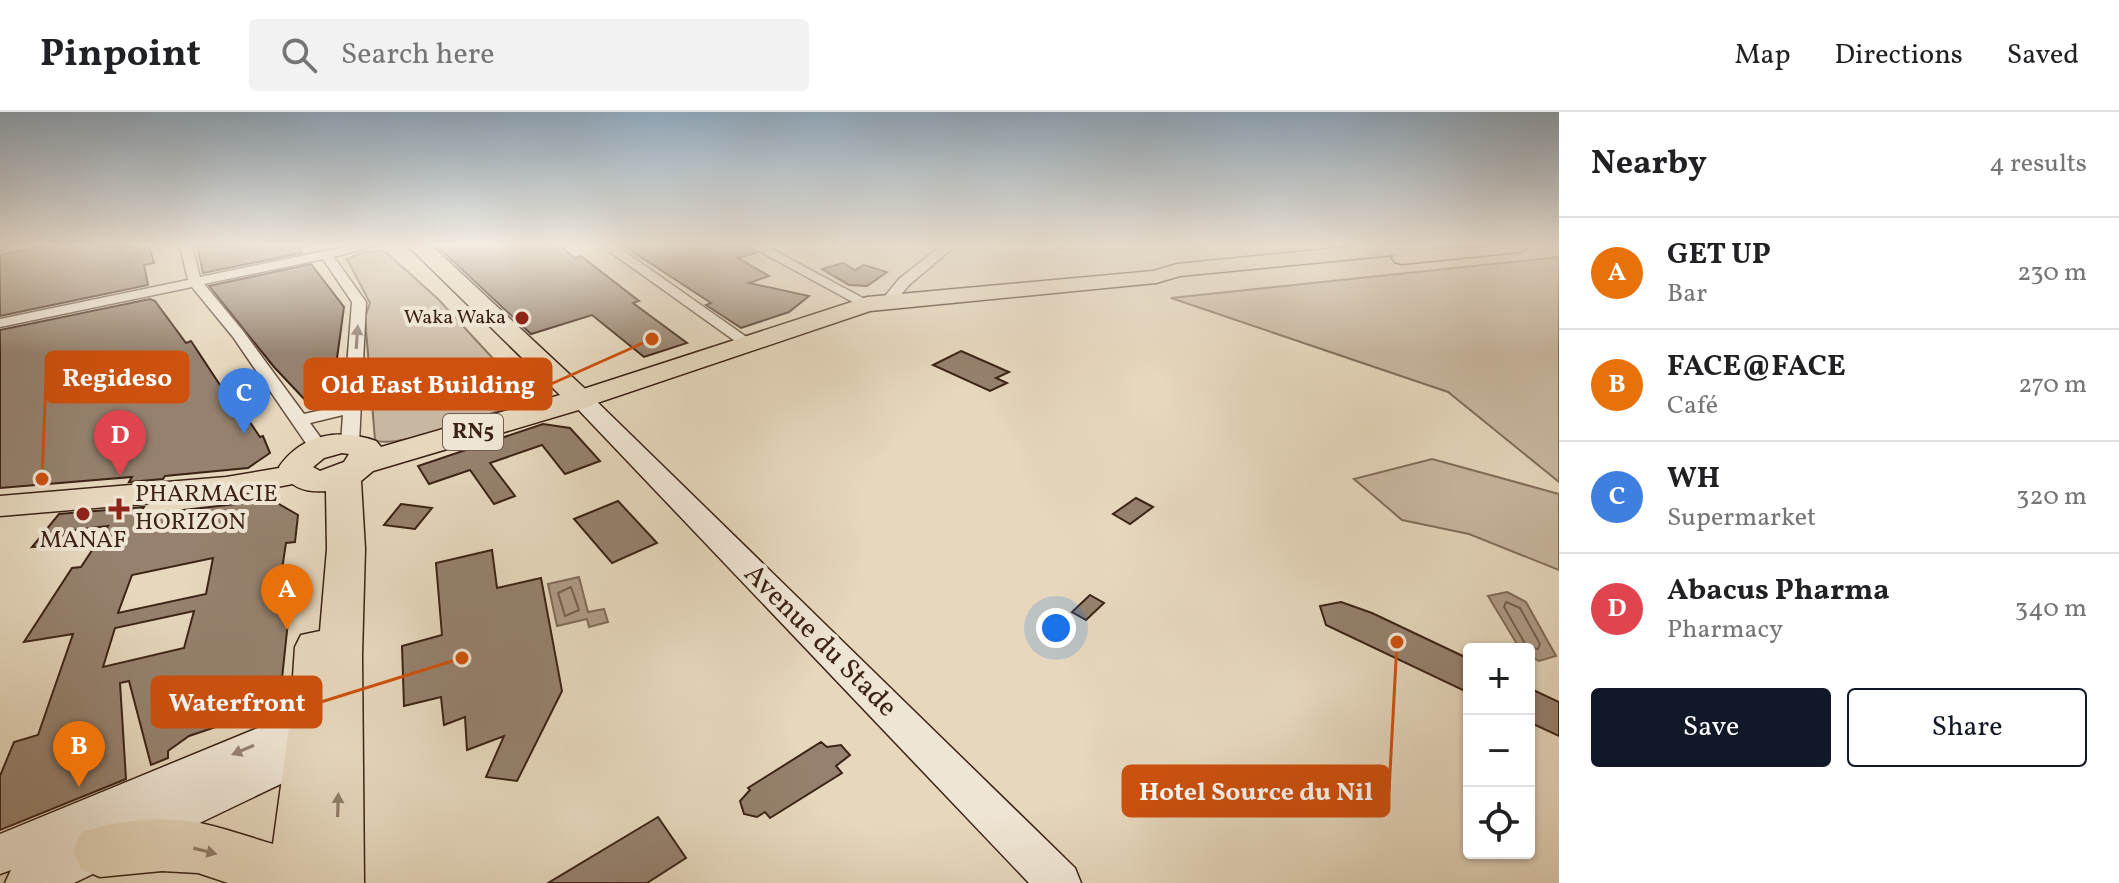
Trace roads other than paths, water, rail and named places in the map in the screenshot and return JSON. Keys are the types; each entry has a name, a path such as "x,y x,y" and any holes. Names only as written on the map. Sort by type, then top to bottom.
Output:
{"highway":[{"path":"457,282 581,399"},
{"name":"RN5","path":"333,464 581,399"},
{"path":"100,851 162,846 198,848 309,881 326,730 333,464"}],"main road":[{"name":"RN5","path":"581,399 878,303 1103,282"},
{"path":"0,506 226,487 333,464"}],"street":[{"path":"0,323 195,282 238,334 298,421 333,464"},
{"path":"333,464 351,408 359,302 345,282"},
{"path":"660,282 747,343"},
{"path":"833,282 878,303 904,282"},
{"name":"Avenue du Stade","path":"581,399 1059,883"},
{"path":"298,421 351,408"},
{"path":"0,854 166,802 326,730"},
{"path":"27,883 100,851 166,802"}],"water":[{"path":"579,577 588,612 604,609 608,622 589,627 587,619 557,626 548,584"},
{"path":"1507,592 1526,602 1556,656 1539,661 1535,659 1535,643 1516,643 1488,596"}],"place":[{"name":"Waka Waka","path":"522,318"},
{"name":"Old East Building","path":"652,339"},
{"name":"WH","path":"244,434"},
{"name":"Abacus Pharma","path":"120,476"},
{"name":"Regideso","path":"42,479"},
{"name":"PHARMACIE HORIZON","path":"119,509"},
{"name":"MANAF","path":"83,514"},
{"name":"GET UP","path":"287,630"},
{"name":"Hotel Source du Nil","path":"1397,642"},
{"name":"Waterfront","path":"462,658"},
{"name":"FACE@FACE","path":"79,787"}]}
